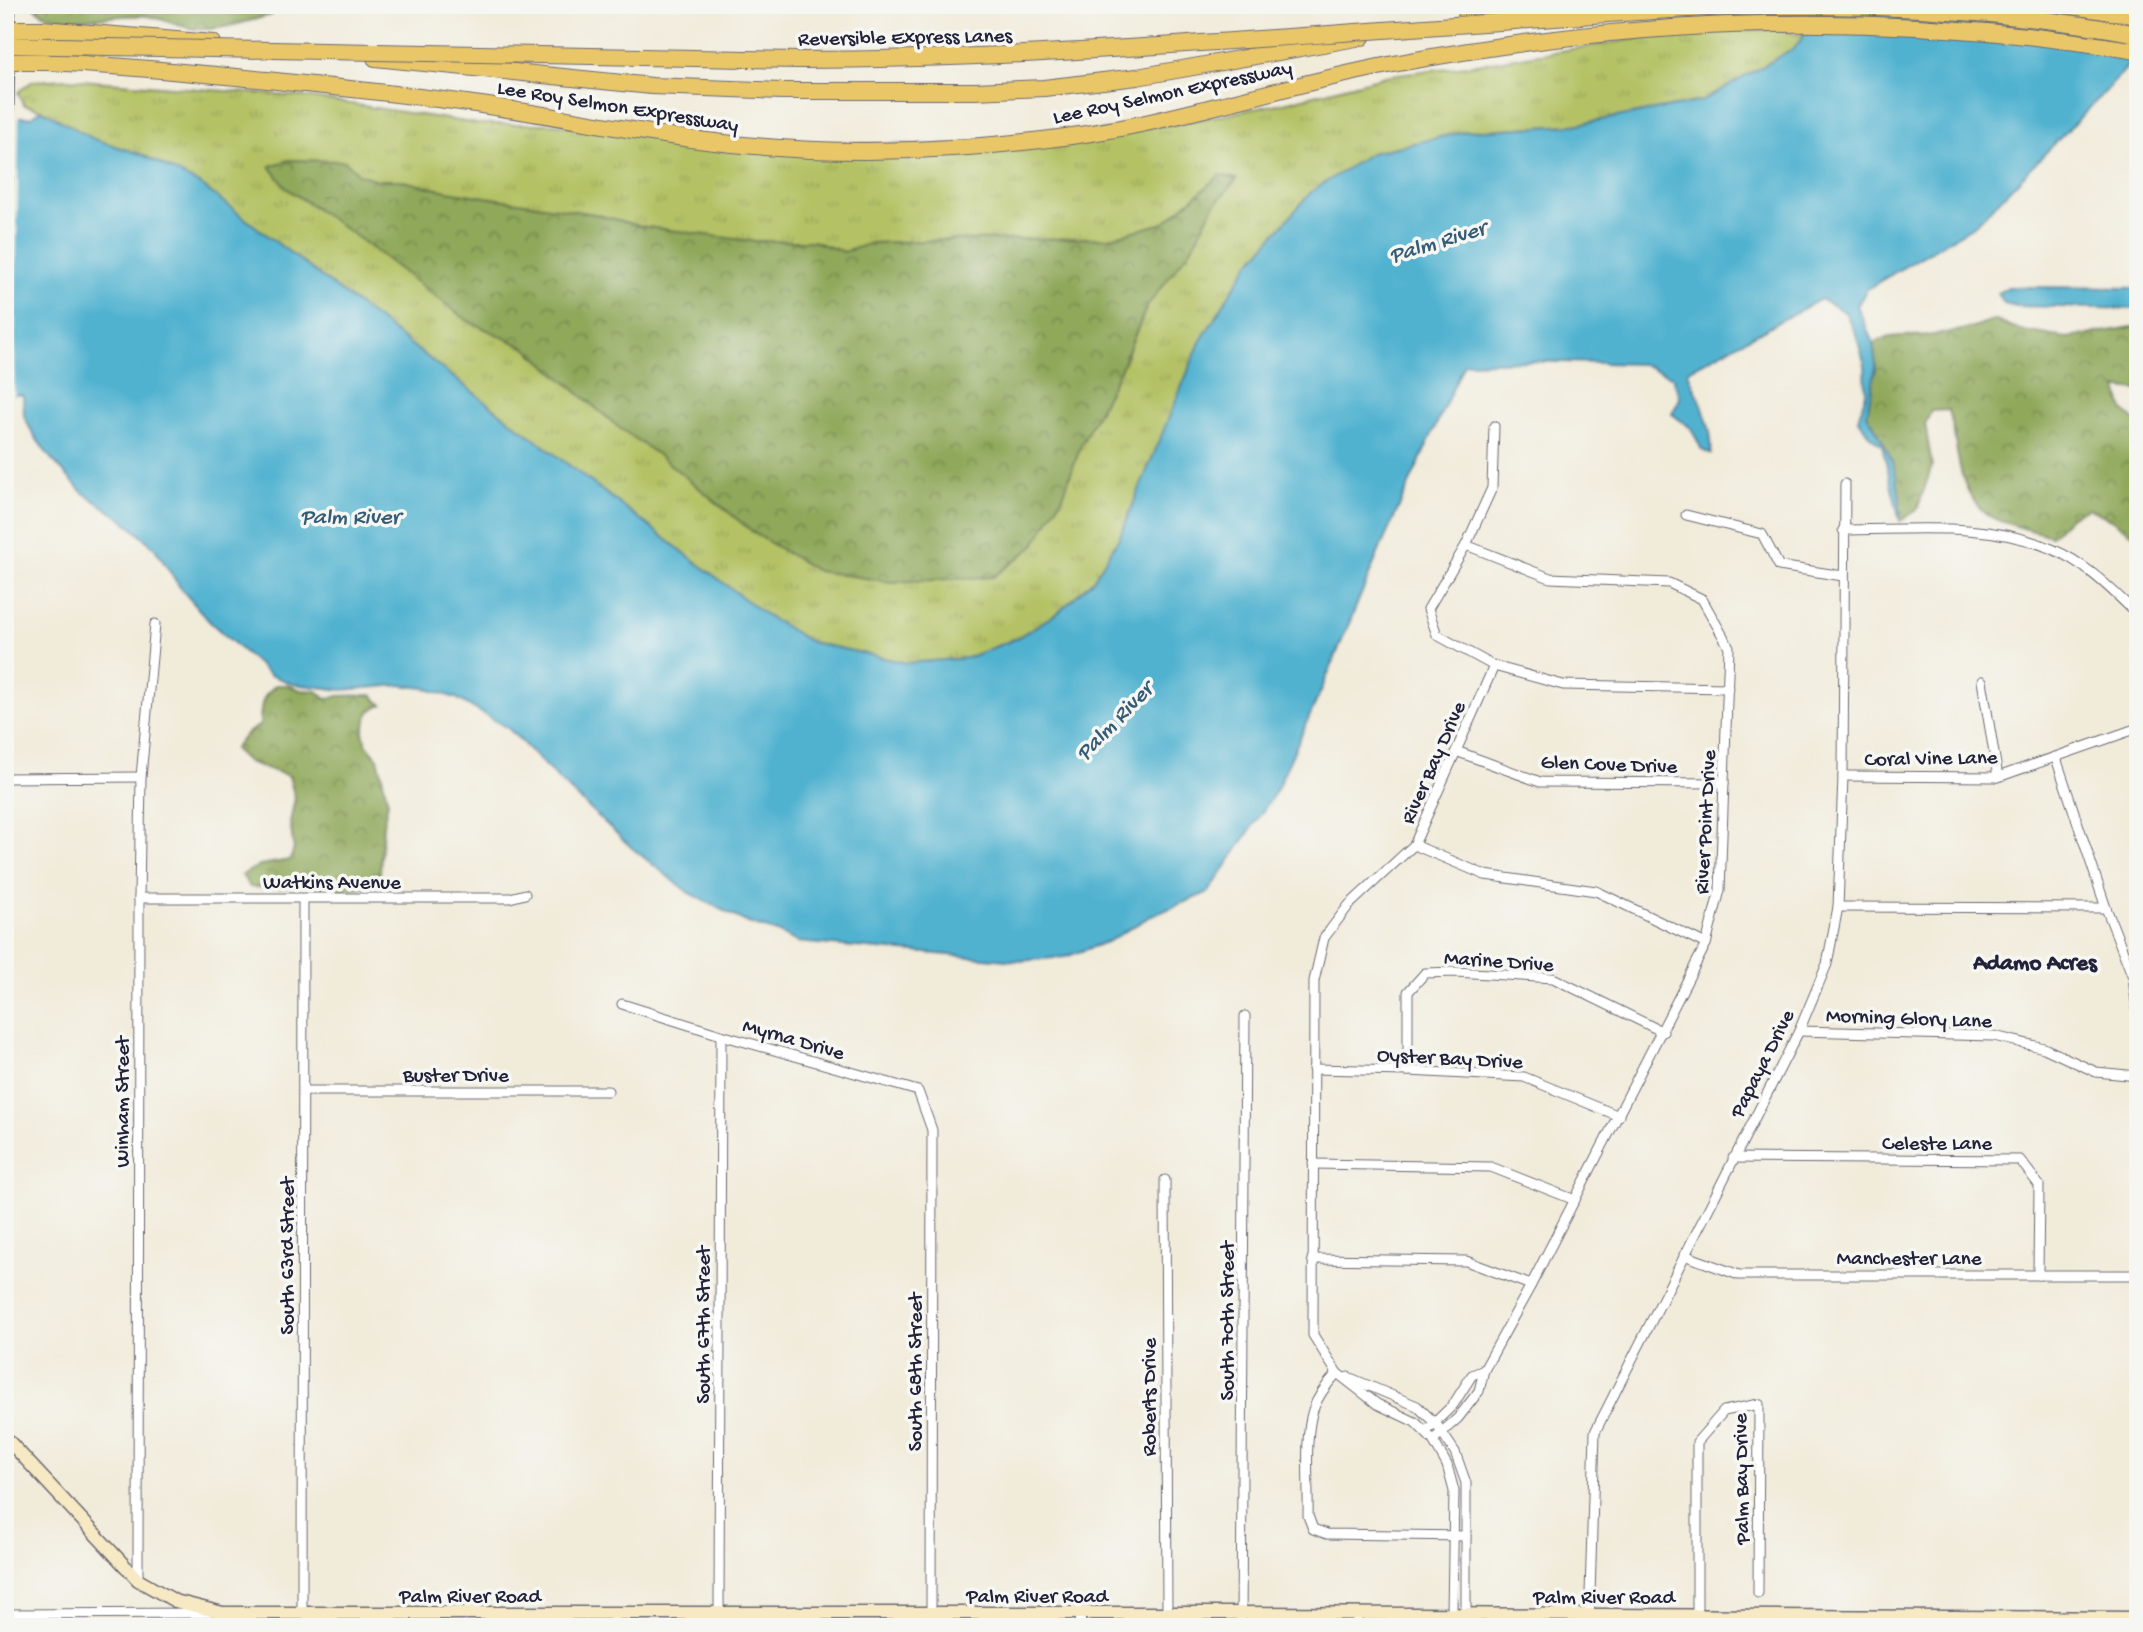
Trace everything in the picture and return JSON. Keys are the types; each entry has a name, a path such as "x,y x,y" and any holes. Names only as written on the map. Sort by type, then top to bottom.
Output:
{"highway":[{"name":"Lee Roy Selmon Expressway","path":"5,29 42,29 186,40 652,86 782,91 927,92 1044,88 1137,77 1547,5"},
{"path":"2064,5 2138,16"},
{"name":"Reversible Express Lanes","path":"5,45 800,60 922,59 1665,11 1796,6 1968,13 2075,24 2138,34"},
{"name":"Lee Roy Selmon Expressway","path":"5,61 136,67 398,93 733,144 803,150 872,151 993,145 1102,131 1185,114 1382,66 1535,41 1639,29 1782,22 1878,24 1974,30 2138,51"}],"street":[{"path":"5,222 9,5"},
{"path":"1494,426 1492,488 1466,545 1427,609 1437,635 1494,666 1563,685 1728,688"},
{"name":"Papaya Drive","path":"1589,1621 1595,1432 1799,1031 1827,964 1838,907 1843,776 1844,484"},
{"path":"1686,515 1762,534 1779,566 1843,576"},
{"path":"1843,530 1972,530 2016,538 2053,549 2095,575 2138,615"},
{"name":"River Point Drive","path":"1433,1440 1458,1418 1479,1391 1484,1370 1531,1285 1706,944 1720,890 1728,688 1729,647 1702,599 1669,583 1550,578 1466,545"},
{"name":"Winham Street","path":"138,1580 141,777 155,624"},
{"name":"River Bay Drive","path":"1452,1614 1454,1491 1447,1465 1433,1440 1415,1422 1377,1404 1337,1373 1313,1335 1314,981 1324,938 1349,905 1414,845 1494,666"},
{"path":"1982,681 1998,777"},
{"name":"Coral Vine Lane","path":"1843,776 1998,777 2138,728"},
{"name":"Glen Cove Drive","path":"1455,751 1540,782 1724,783"},
{"path":"2056,758 2106,908 2133,977 2138,1019"},
{"path":"5,778 141,777"},
{"path":"1414,845 1485,875 1596,891 1706,944"},
{"name":"Watkins Avenue","path":"139,898 510,898 525,894"},
{"name":"South 63rd Street","path":"302,1614 303,899"},
{"path":"1838,907 2106,908"},
{"name":"Marine Drive","path":"1408,1070 1408,992 1425,973 1456,972 1553,978 1663,1031"},
{"name":"Myrna Drive","path":"622,1004 918,1091 932,1130"},
{"name":"South 70th Street","path":"1241,1620 1245,1016"},
{"name":"Morning Glory Lane","path":"1799,1031 1994,1036 2044,1048 2096,1072 2138,1076"},
{"name":"South 67th Street","path":"719,1614 721,1035"},
{"name":"Oyster Bay Drive","path":"1313,1069 1408,1070 1524,1077 1619,1116"},
{"name":"Buster Drive","path":"304,1091 608,1091"},
{"name":"South 68th Street","path":"931,1614 932,1130"},
{"name":"Celeste Lane","path":"1733,1158 2021,1160 2039,1185 2038,1275"},
{"path":"1312,1164 1491,1167 1575,1200"},
{"name":"Roberts Drive","path":"1165,1180 1167,1614"},
{"name":"Manchester Lane","path":"1684,1255 1739,1275 2138,1275"},
{"path":"1312,1259 1466,1261 1531,1285"},
{"name":"River Point Drive","path":"1425,1432 1452,1405 1472,1375 1484,1370"},
{"path":"1466,1536 1327,1534 1313,1529 1308,1516 1309,1424 1322,1391 1337,1373 1417,1406 1435,1423 1455,1452 1466,1483 1471,1619"},
{"name":"Palm Bay Drive","path":"1697,1616 1697,1442 1724,1410 1759,1404 1758,1593"},
{"name":"Palm River Road","path":"5,1437 138,1580 175,1601 223,1613 615,1620 719,1614 931,1614 1081,1620 1167,1614 1241,1620 1357,1620 1452,1614 1471,1619 1589,1621 1697,1616 1721,1622 2138,1618"},
{"path":"5,1614 223,1613"}],"green space":[{"path":"32,5 262,5 271,15 224,27 196,29 148,16 86,19 55,17 42,13"},
{"path":"1729,30 1780,30 1804,36 1793,49 1702,101 1574,125 1466,131 1371,153 1093,580 1059,612 1015,639 967,658 907,663 811,642 767,616 201,185 143,155 94,140 42,110 24,105 18,92 33,81 67,79 306,97 478,124 551,124 757,142 953,145 1176,124 1288,102 1390,75 1642,38"},
{"path":"289,160 345,161 359,174 377,180 399,180 447,191 595,214 640,226 750,241 813,241 844,252 871,243 1108,238 1164,223 1220,175 1237,179 1214,205 1191,249 1147,306 1122,366 1081,445 1063,496 1034,546 993,577 892,582 817,571 754,533 661,457 618,427 526,348 468,321 357,237 286,188 270,166"},
{"path":"1993,320 2023,331 2067,338 2138,326 2138,390 2117,388 2123,410 2138,423 2138,538 2111,519 2088,508 2071,516 2051,536 1988,515 1969,494 1964,481 1949,410 1931,411 1925,424 1932,466 1917,510 1900,521 1899,490 1893,464 1867,414 1876,366 1873,343 1894,337 1949,333"},
{"path":"276,685 317,691 326,699 336,696 372,695 382,705 369,711 363,733 367,745 378,758 388,802 383,825 380,873 375,884 339,892 310,883 283,888 250,887 242,875 260,865 290,860 294,849 290,823 295,798 289,776 248,762 234,749 246,734 260,725 262,702"}],"water":[{"name":"Palm River","path":"2138,5 2138,55 2105,92 1975,225 1867,289 1857,306 1873,343 1876,366 1867,414 1893,464 1899,490 1900,521 1882,445 1870,436 1858,419 1866,393 1865,365 1856,334 1845,312 1821,299 1687,371 1708,422 1711,454 1702,450 1691,428 1672,414 1680,398 1673,377 1642,364 1522,361 1464,363 1380,549 1276,791 1209,892 1149,917 1109,941 1065,957 1019,961 797,942 748,923 689,893 632,848 509,729 456,698 424,688 401,685 342,690 293,684 270,675 210,622 181,589 154,547 122,519 82,492 49,456 24,416 23,395 5,394 5,117 31,117 42,110 94,139 143,155 201,185 767,616 811,642 907,663 967,658 1015,639 1059,612 1093,580 1120,536 1200,342 1248,265 1312,191 1371,153 1467,131 1574,125 1702,101 1793,49 1804,36 1791,15"},
{"path":"2008,287 2138,288 2138,309 2017,306 2004,303 1998,293"}],"pier":[{"path":"5,114 19,114 14,398 5,398"}],"district":[{"name":"Adamo Acres","path":"2035,961"}]}
